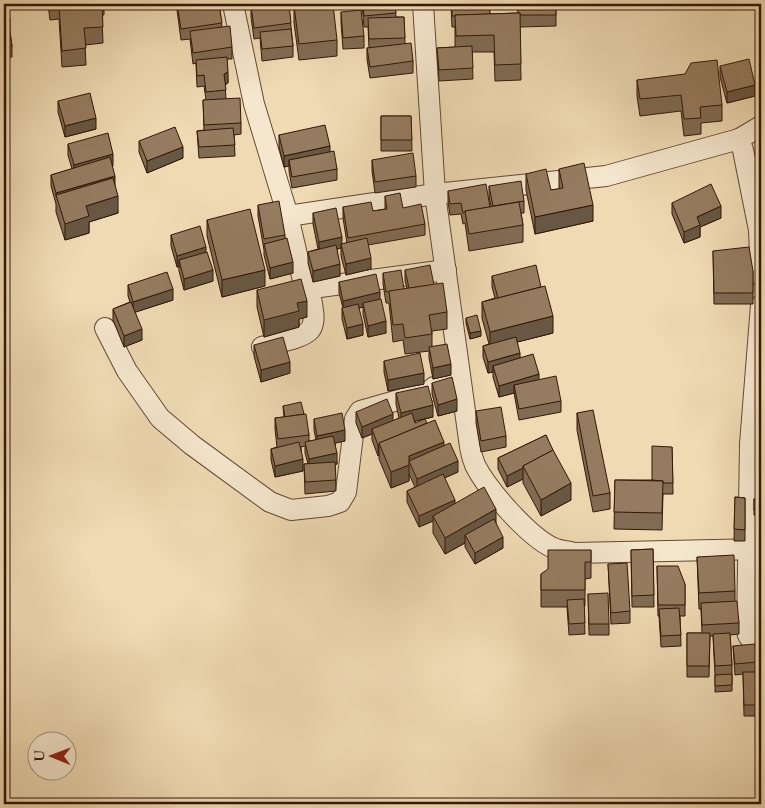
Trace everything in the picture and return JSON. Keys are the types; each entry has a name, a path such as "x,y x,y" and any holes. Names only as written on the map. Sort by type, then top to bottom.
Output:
{"street":[{"path":"233,4 254,104 288,216 305,289 312,297 314,316 313,326 310,331 301,336 262,346"},
{"path":"423,4 435,194 470,447 475,465 509,510 539,539 555,549 575,553 755,549"},
{"path":"288,216 435,194 606,176 739,139 761,126"},
{"path":"739,139 744,150 759,230 761,276"},
{"path":"305,289 446,270"},
{"path":"761,305 750,444 755,549 747,633 751,640 761,644"},
{"path":"105,328 127,372 160,418 192,445 270,502 291,510 328,506 343,499 346,492 355,418 361,410 430,391 434,387 461,378"}],"building":[{"path":"4,4 7,4 10,20 4,21"},
{"path":"102,4 103,27 84,28 86,48 62,51 59,7"},
{"path":"177,4 219,4 222,23 181,29"},
{"path":"289,4 291,23 254,28 251,6"},
{"path":"333,4 337,40 299,44 294,6"},
{"path":"363,4 395,4 396,13 364,16"},
{"path":"452,4 489,4 490,14 452,16"},
{"path":"517,4 556,4 556,15 520,15"},
{"path":"361,10 364,36 343,38 341,12"},
{"path":"520,13 521,64 495,65 494,35 456,36 455,15"},
{"path":"404,17 405,38 369,39 368,18"},
{"path":"9,25 12,46 4,47 4,26"},
{"path":"230,26 232,47 193,53 190,31"},
{"path":"291,29 293,46 262,49 260,32"},
{"path":"411,43 413,61 370,67 367,48"},
{"path":"472,46 473,68 439,70 437,48"},
{"path":"227,57 228,72 224,74 226,90 206,92 204,75 197,76 196,60"},
{"path":"749,59 755,85 727,92 720,66"},
{"path":"717,60 722,105 700,107 701,118 684,119 681,95 640,99 637,80 685,74 691,63"},
{"path":"90,93 96,118 65,126 58,101"},
{"path":"240,98 241,123 204,125 203,100"},
{"path":"381,116 411,116 412,140 381,140"},
{"path":"325,125 330,146 284,156 279,135"},
{"path":"175,127 183,147 147,161 139,141"},
{"path":"233,128 235,145 199,147 197,131"},
{"path":"108,133 113,154 74,165 68,144"},
{"path":"334,151 337,169 292,177 289,160"},
{"path":"413,153 416,176 375,182 372,160"},
{"path":"110,157 115,176 56,193 51,175"},
{"path":"584,163 593,205 535,217 526,174 546,169 551,190 563,188 559,169"},
{"path":"113,178 118,196 86,206 89,216 65,224 56,195"},
{"path":"521,181 524,201 493,206 489,186"},
{"path":"486,184 490,207 465,211 463,213 461,203 450,204 448,191"},
{"path":"711,184 721,206 697,217 700,225 684,232 672,203"},
{"path":"400,193 403,208 421,204 425,224 348,238 343,207 371,202 373,211 387,209 385,196"},
{"path":"279,201 285,235 264,239 258,205"},
{"path":"519,202 523,225 469,234 465,211"},
{"path":"336,208 342,237 319,242 313,213"},
{"path":"250,209 265,270 222,280 207,220"},
{"path":"200,226 206,247 177,256 171,235"},
{"path":"287,238 293,262 270,268 264,244"},
{"path":"367,238 371,258 346,264 341,244"},
{"path":"336,245 340,264 313,271 308,252"},
{"path":"749,247 753,271 753,293 714,293 713,251"},
{"path":"207,252 213,270 184,279 179,260"},
{"path":"430,265 434,285 409,288 405,270"},
{"path":"536,265 541,287 498,298 492,276"},
{"path":"401,270 404,289 386,292 383,273"},
{"path":"167,272 173,289 133,302 128,285"},
{"path":"376,274 380,292 343,301 339,282"},
{"path":"301,279 307,301 297,303 299,311 264,320 257,290"},
{"path":"443,283 447,312 429,315 432,334 405,338 403,324 393,325 389,291"},
{"path":"545,286 553,316 490,332 482,302"},
{"path":"381,299 386,321 368,326 363,303"},
{"path":"131,302 142,329 124,336 113,309"},
{"path":"358,304 363,324 347,328 342,308"},
{"path":"477,315 481,331 470,333 466,318"},
{"path":"283,337 290,362 261,370 254,345"},
{"path":"516,337 520,353 488,362 483,346"},
{"path":"447,344 451,364 433,368 429,347"},
{"path":"759,346 761,346 761,371 758,371"},
{"path":"420,353 424,373 388,380 384,361"},
{"path":"533,354 539,374 499,386 493,366"},
{"path":"556,376 561,401 519,409 514,385"},
{"path":"452,377 457,399 438,405 432,383"},
{"path":"428,386 433,405 401,413 396,393"},
{"path":"387,399 393,414 362,427 356,412"},
{"path":"301,402 304,414 285,417 283,406"},
{"path":"501,407 506,436 481,441 476,411"},
{"path":"593,410 610,493 593,496 577,413"},
{"path":"342,413 345,430 317,436 314,419"},
{"path":"412,413 415,423 425,419 427,423 378,445 372,429"},
{"path":"306,414 309,435 278,439 275,418"},
{"path":"435,420 444,442 409,456 409,465 391,472 379,443"},
{"path":"546,435 553,450 507,476 498,458"},
{"path":"333,436 337,453 309,459 305,442"},
{"path":"299,442 303,459 275,466 271,449"},
{"path":"450,443 458,461 417,479 409,461"},
{"path":"756,443 761,443 761,468 757,468"},
{"path":"652,446 672,447 673,483 652,480"},
{"path":"553,450 571,483 541,500 523,466"},
{"path":"335,462 336,480 305,482 304,464"},
{"path":"443,474 455,500 419,516 407,491"},
{"path":"615,480 663,481 662,513 614,512"},
{"path":"758,482 761,482 761,496 757,496"},
{"path":"484,487 496,509 445,538 433,516"},
{"path":"735,497 745,498 745,530 734,529"},
{"path":"754,499 761,499 761,510 754,510"},
{"path":"494,519 503,537 475,553 465,535"},
{"path":"653,549 654,595 632,596 631,550"},
{"path":"548,550 591,550 591,562 585,562 585,590 541,590 541,574 548,569"},
{"path":"734,555 735,591 699,593 697,557"},
{"path":"627,563 630,611 611,613 608,564"},
{"path":"657,566 678,566 685,584 685,605 658,605"},
{"path":"608,593 609,624 589,624 588,594"},
{"path":"584,599 585,623 569,624 567,600"},
{"path":"737,601 739,623 702,625 701,603"},
{"path":"679,608 681,635 661,636 659,609"},
{"path":"687,633 710,633 709,666 687,666"},
{"path":"730,633 732,665 715,666 713,634"},
{"path":"755,644 757,662 735,664 733,646"},
{"path":"743,672 761,672 761,705 744,705"},
{"path":"732,674 732,685 715,686 715,675"}]}
